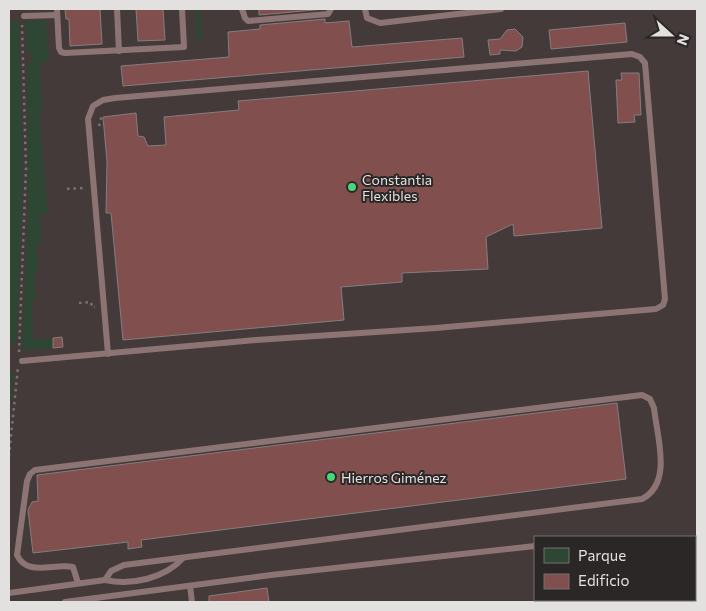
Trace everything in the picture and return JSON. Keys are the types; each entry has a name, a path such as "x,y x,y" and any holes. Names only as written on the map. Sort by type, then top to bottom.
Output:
{"lane":[{"path":"117,9 119,51"},
{"path":"23,16 57,12 61,52 119,51 184,47 182,9"},
{"path":"242,9 244,18 248,21 328,14 331,9"},
{"path":"365,9 367,18 380,23 501,9"},
{"path":"20,359 108,354 256,340 446,328 656,308 663,305 666,299 645,63 640,57 632,54 103,100 93,106 88,119 108,354"},
{"path":"78,583 73,567 30,567 19,560 17,555 28,481 30,474 35,470 642,395 650,400 654,408 661,469 657,486 651,495 642,499 124,565 111,571 105,580"},
{"path":"65,602 534,546"},
{"path":"9,593 105,580 115,582 153,578 175,567 183,558"},
{"path":"190,586 192,602"}],"path":[{"path":"9,456 20,359 26,168 23,16"},
{"path":"98,132 102,115"}],"shaded area":[{"path":"9,9 697,9 697,602 9,602"}],"green space":[{"path":"195,9 200,9 202,41 197,41"},
{"path":"46,20 49,61 40,62 42,112 39,112 48,214 39,214 42,243 36,243 39,272 34,273 36,300 31,301 34,330 32,330 33,340 53,338 53,348 22,350 28,217 27,62 32,62 32,53 27,53 25,21"},
{"path":"19,21 23,178 16,347 9,338 9,23"},
{"path":"14,372 9,426 9,375"}],"building":[{"path":"65,9 100,9 102,44 70,46 69,19 66,19"},
{"path":"136,9 163,9 165,40 138,41"},
{"path":"259,9 325,9 259,15"},
{"path":"325,19 325,23 349,21 352,47 462,38 464,57 123,86 121,66 229,57 228,32 260,29 260,25"},
{"path":"625,23 627,42 551,49 549,30"},
{"path":"515,29 523,37 522,47 516,51 500,50 500,54 490,55 488,40 500,39 507,30"},
{"name":"Constantia Flexibles","path":"588,71 602,228 514,236 513,224 486,237 488,269 402,273 402,282 341,287 344,320 123,340 111,213 106,213 107,161 103,117 136,113 138,136 144,137 148,146 166,145 164,117 239,110 238,101"},
{"path":"621,73 639,73 641,115 634,115 635,122 618,123 616,80 622,80"},
{"path":"62,337 63,347 53,348 53,338"},
{"name":"Hierros Giménez","path":"617,403 626,479 141,540 142,547 128,549 128,542 33,553 28,510 32,502 38,501 37,475"},
{"path":"267,588 269,602 209,602 209,596"}],"place":[{"name":"Constantia Flexibles","path":"352,187"},
{"name":"Hierros Giménez","path":"331,477"}]}
